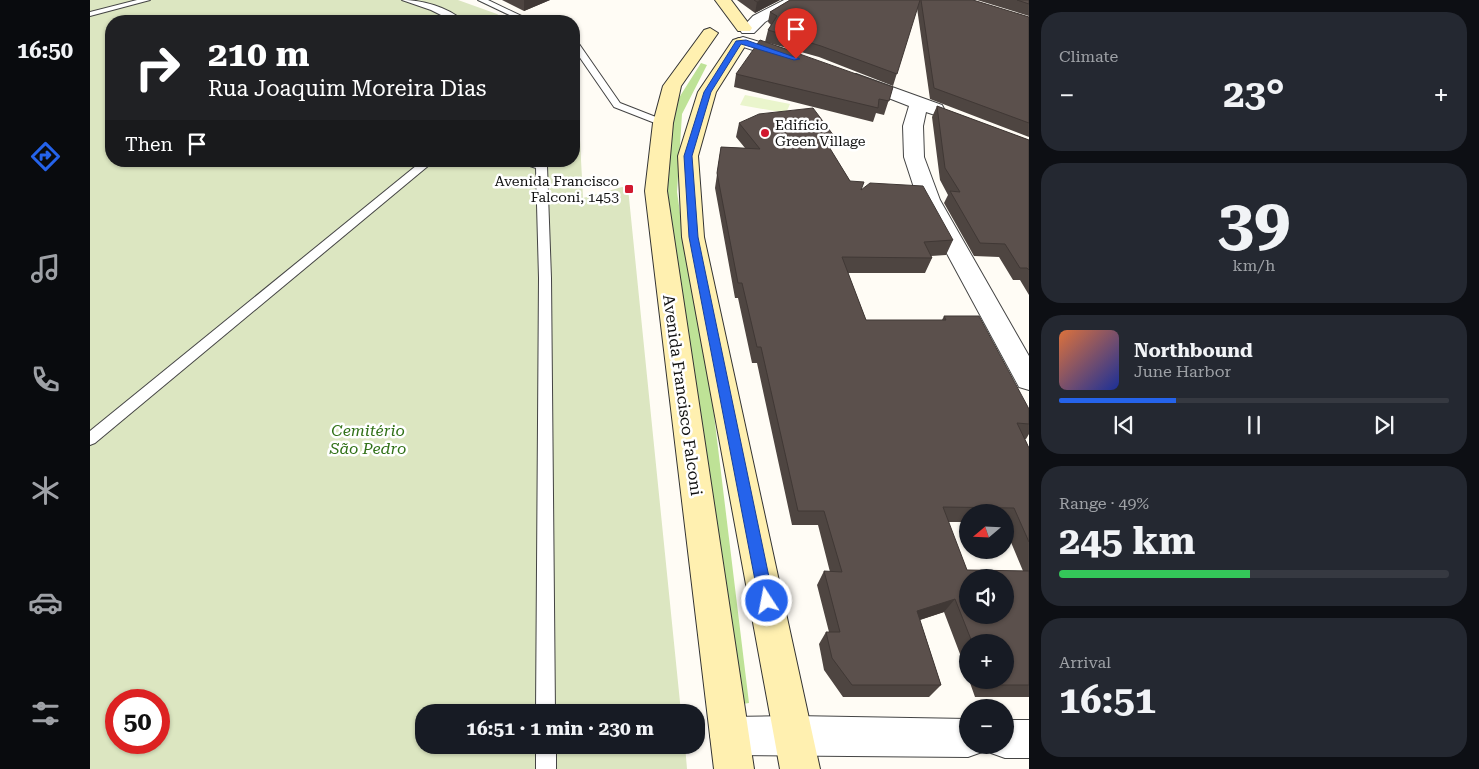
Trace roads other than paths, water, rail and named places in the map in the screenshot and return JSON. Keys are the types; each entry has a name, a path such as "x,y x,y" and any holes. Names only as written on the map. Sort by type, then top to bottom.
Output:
{"main road":[{"path":"707,0 717,9 720,16 736,34"},
{"path":"723,0 736,34 707,92 688,156 693,237 797,752"},
{"name":"Avenida Francisco Falconi","path":"732,753 656,191 663,123 672,86 736,34"}],"street":[{"path":"736,34 759,19 795,0"},
{"path":"736,34 804,60"},
{"path":"839,73 956,117"},
{"path":"919,102 913,126 914,157 930,200 1029,380"},
{"path":"732,753 797,752 959,739"},
{"path":"1014,739 1029,739"}],"lane":[{"path":"90,14 146,0"},
{"path":"406,0 434,8 447,15"},
{"path":"482,0 515,15"},
{"path":"580,51 618,105 663,123"},
{"path":"90,439 423,167"},
{"path":"542,167 545,278 546,704"},
{"path":"546,754 546,769"}],"place":[{"name":"Edifício Green Village","path":"765,133"},
{"name":"Avenida Francisco Falconi, 1453","path":"629,189"}],"park label":[{"name":"Cemitério São Pedro","path":"368,439"}]}
